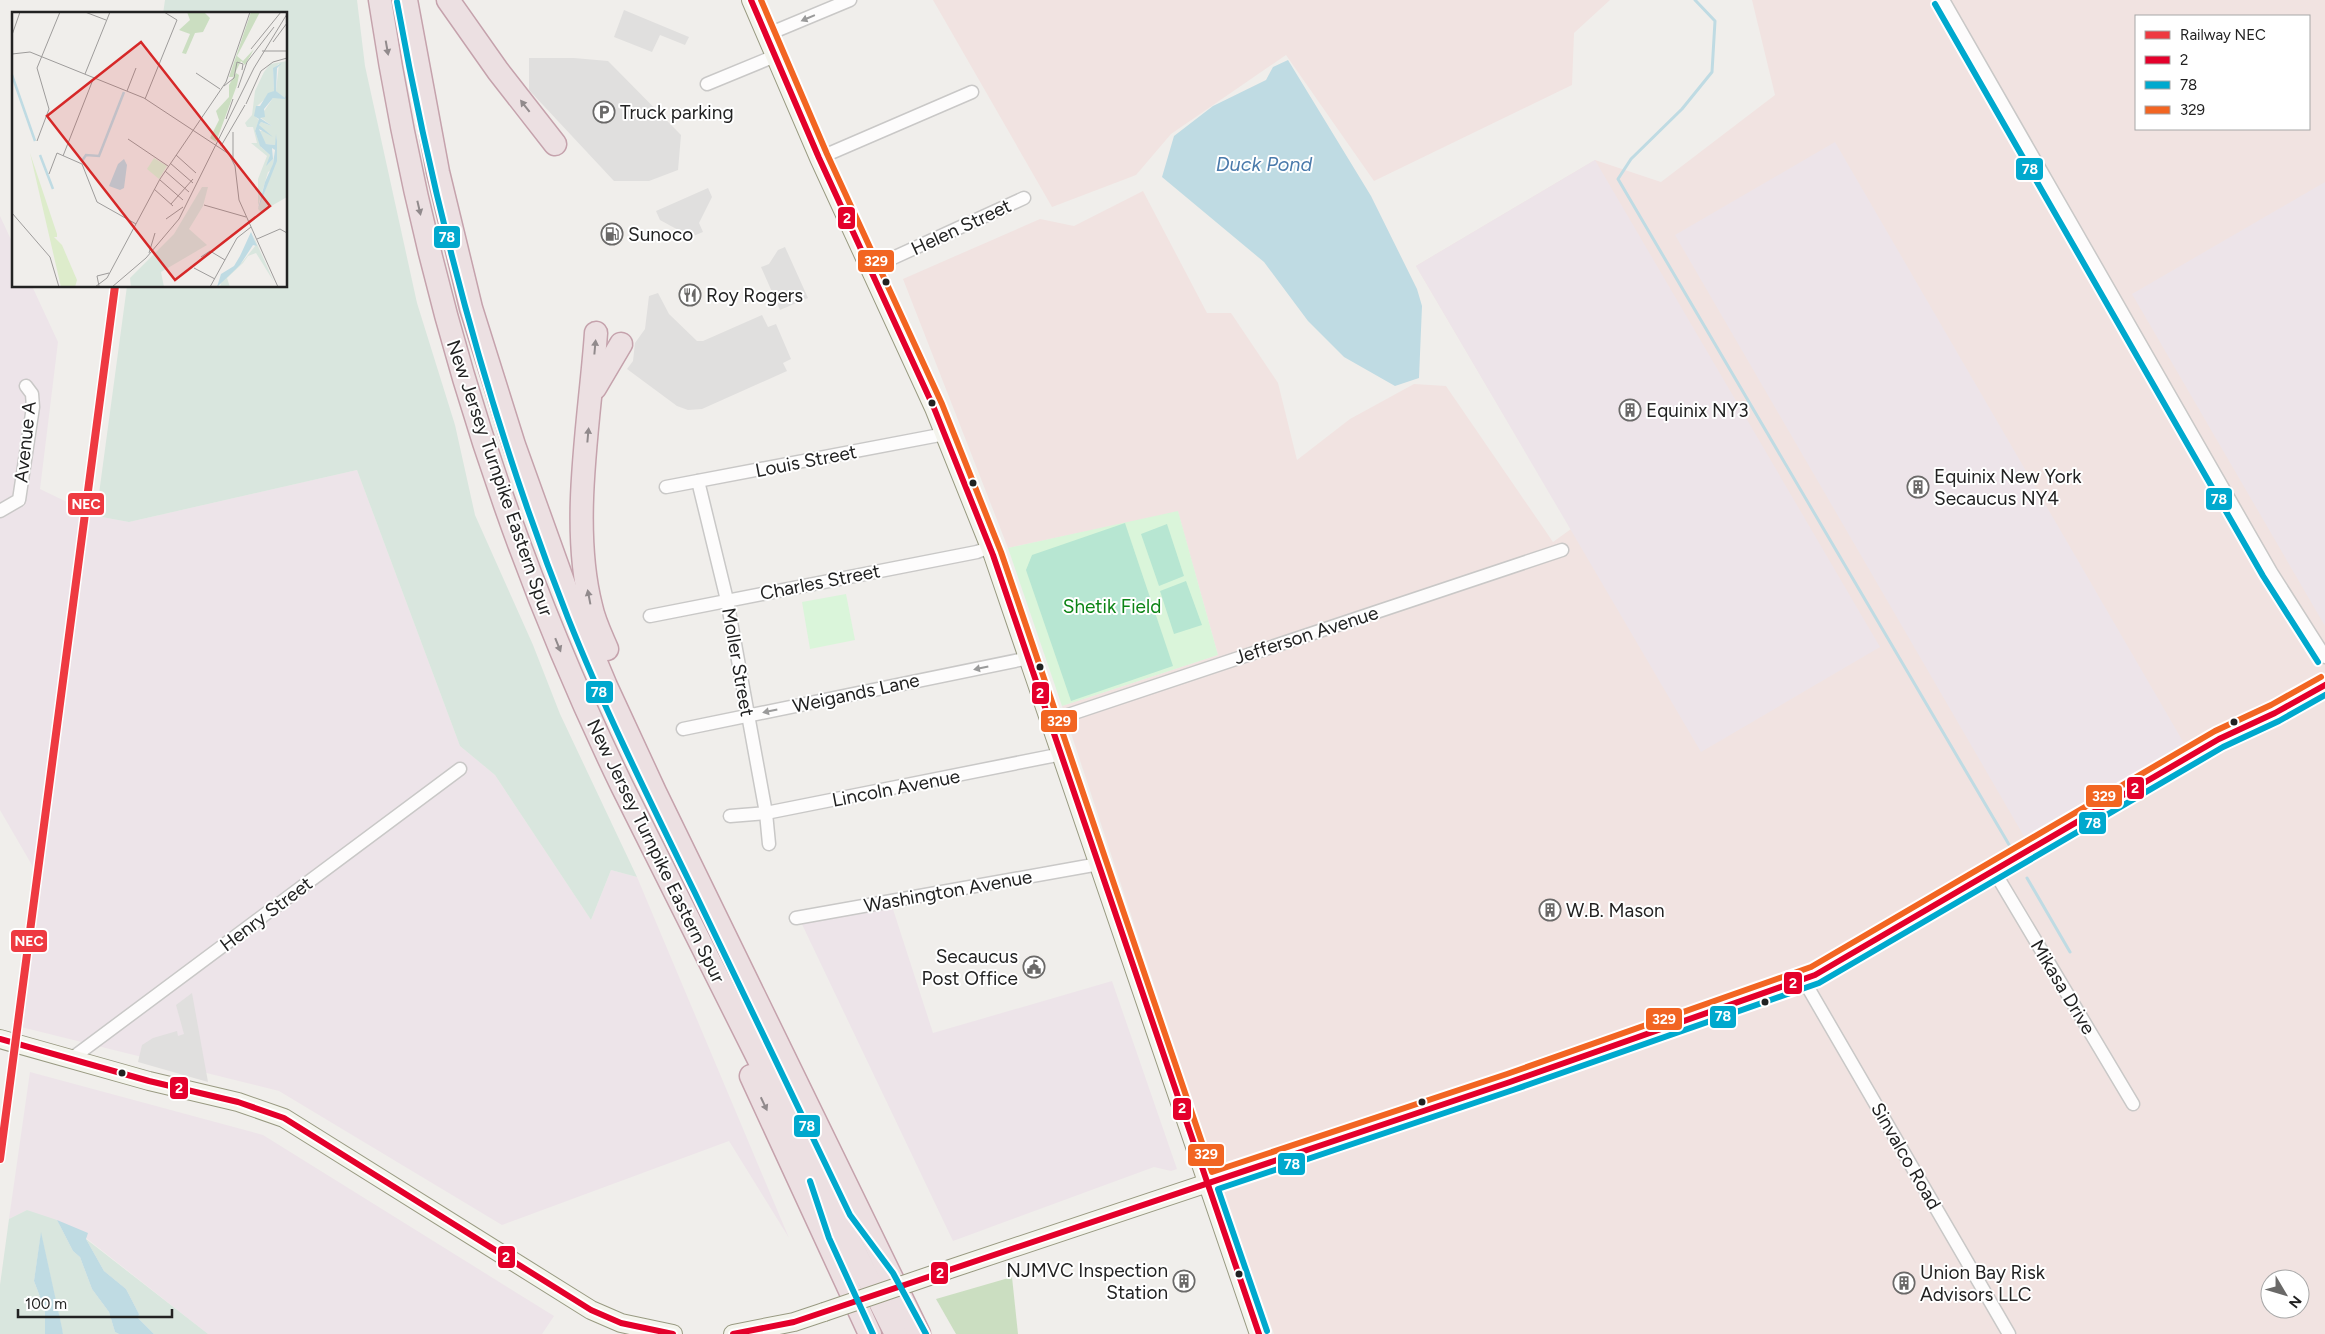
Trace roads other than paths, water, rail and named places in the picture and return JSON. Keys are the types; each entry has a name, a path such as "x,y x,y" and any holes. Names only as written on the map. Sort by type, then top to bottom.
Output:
{"highway":[{"name":"New Jersey Turnpike Eastern Spur","path":"380,0 403,132 430,255 461,368 499,487 542,605 574,684 690,924 896,1334"},
{"name":"New Jersey Turnpike Eastern Spur","path":"406,0 438,172 484,353 514,445 569,598 606,686 655,792 919,1334"},
{"path":"448,0 498,71 555,144"},
{"path":"596,333 582,519 586,582 594,616 612,661 655,792"},
{"path":"592,396 621,344"},
{"path":"690,924 714,997 870,1334"},
{"path":"817,1176 836,1234 883,1334"},
{"path":"858,1211 900,1268 936,1334"}],"main road":[{"path":"751,0 944,434 990,548 1100,864 1258,1334"},
{"path":"733,1334 794,1322 1510,1082 1815,975 2219,739 2275,713 2325,685"},
{"path":"0,1039 238,1102 284,1118 591,1310 622,1323 664,1334 673,1334"}],"street":[{"path":"766,35 850,0"},
{"path":"1944,0 2271,572 2325,657"},
{"path":"707,84 775,56"},
{"path":"820,158 972,92"},
{"name":"Helen Street","path":"871,268 1024,198"},
{"name":"Avenue A","path":"0,511 19,500 33,407 32,394 26,386"},
{"name":"Louis Street","path":"666,487 944,434"},
{"name":"Moller Street","path":"698,481 727,600 766,814 769,844"},
{"name":"Charles Street","path":"650,616 990,548"},
{"name":"Jefferson Avenue","path":"1050,721 1562,550"},
{"name":"Weigands Lane","path":"683,729 1029,658"},
{"name":"Lincoln Avenue","path":"730,816 766,814 1062,754"},
{"name":"Henry Street","path":"71,1059 460,769"},
{"name":"Washington Avenue","path":"796,918 1100,864"},
{"name":"Mikasa Drive","path":"1994,870 2133,1104"},
{"name":"Sinvalco Road","path":"1803,979 2009,1334"}],"water":[{"name":"Duck Pond","path":"1288,60 1371,196 1417,289 1422,306 1419,378 1395,386 1344,357 1308,321 1264,262 1162,177 1174,136 1213,106 1266,80 1273,67"},
{"path":"57,1220 88,1233 86,1239 104,1271 126,1289 139,1314 138,1318 154,1334 119,1334 115,1332 109,1312 92,1289 80,1257 73,1251"},
{"path":"41,1232 63,1334 45,1334 45,1310 34,1281"}],"waterway":[{"path":"1695,0 1715,21 1712,72 1682,109 1631,159 1618,179 2011,848"},
{"path":"2027,878 2070,952"}],"rail line":[{"name":"NEC","path":"0,1159 115,288"}],"place":[{"name":"Truck parking","path":"604,112"},
{"name":"Sunoco","path":"612,234"},
{"name":"Roy Rogers","path":"690,295"},
{"name":"Equinix NY3","path":"1630,410"},
{"name":"Equinix New York Secaucus NY4","path":"1918,487"},
{"name":"W.B. Mason","path":"1550,910"},
{"name":"Secaucus Post Office","path":"1034,967"},
{"name":"NJMVC Inspection Station","path":"1184,1281"},
{"name":"Union Bay Risk Advisors LLC","path":"1904,1283"}],"park label":[{"name":"Shetik Field","path":"1112,606"}]}
